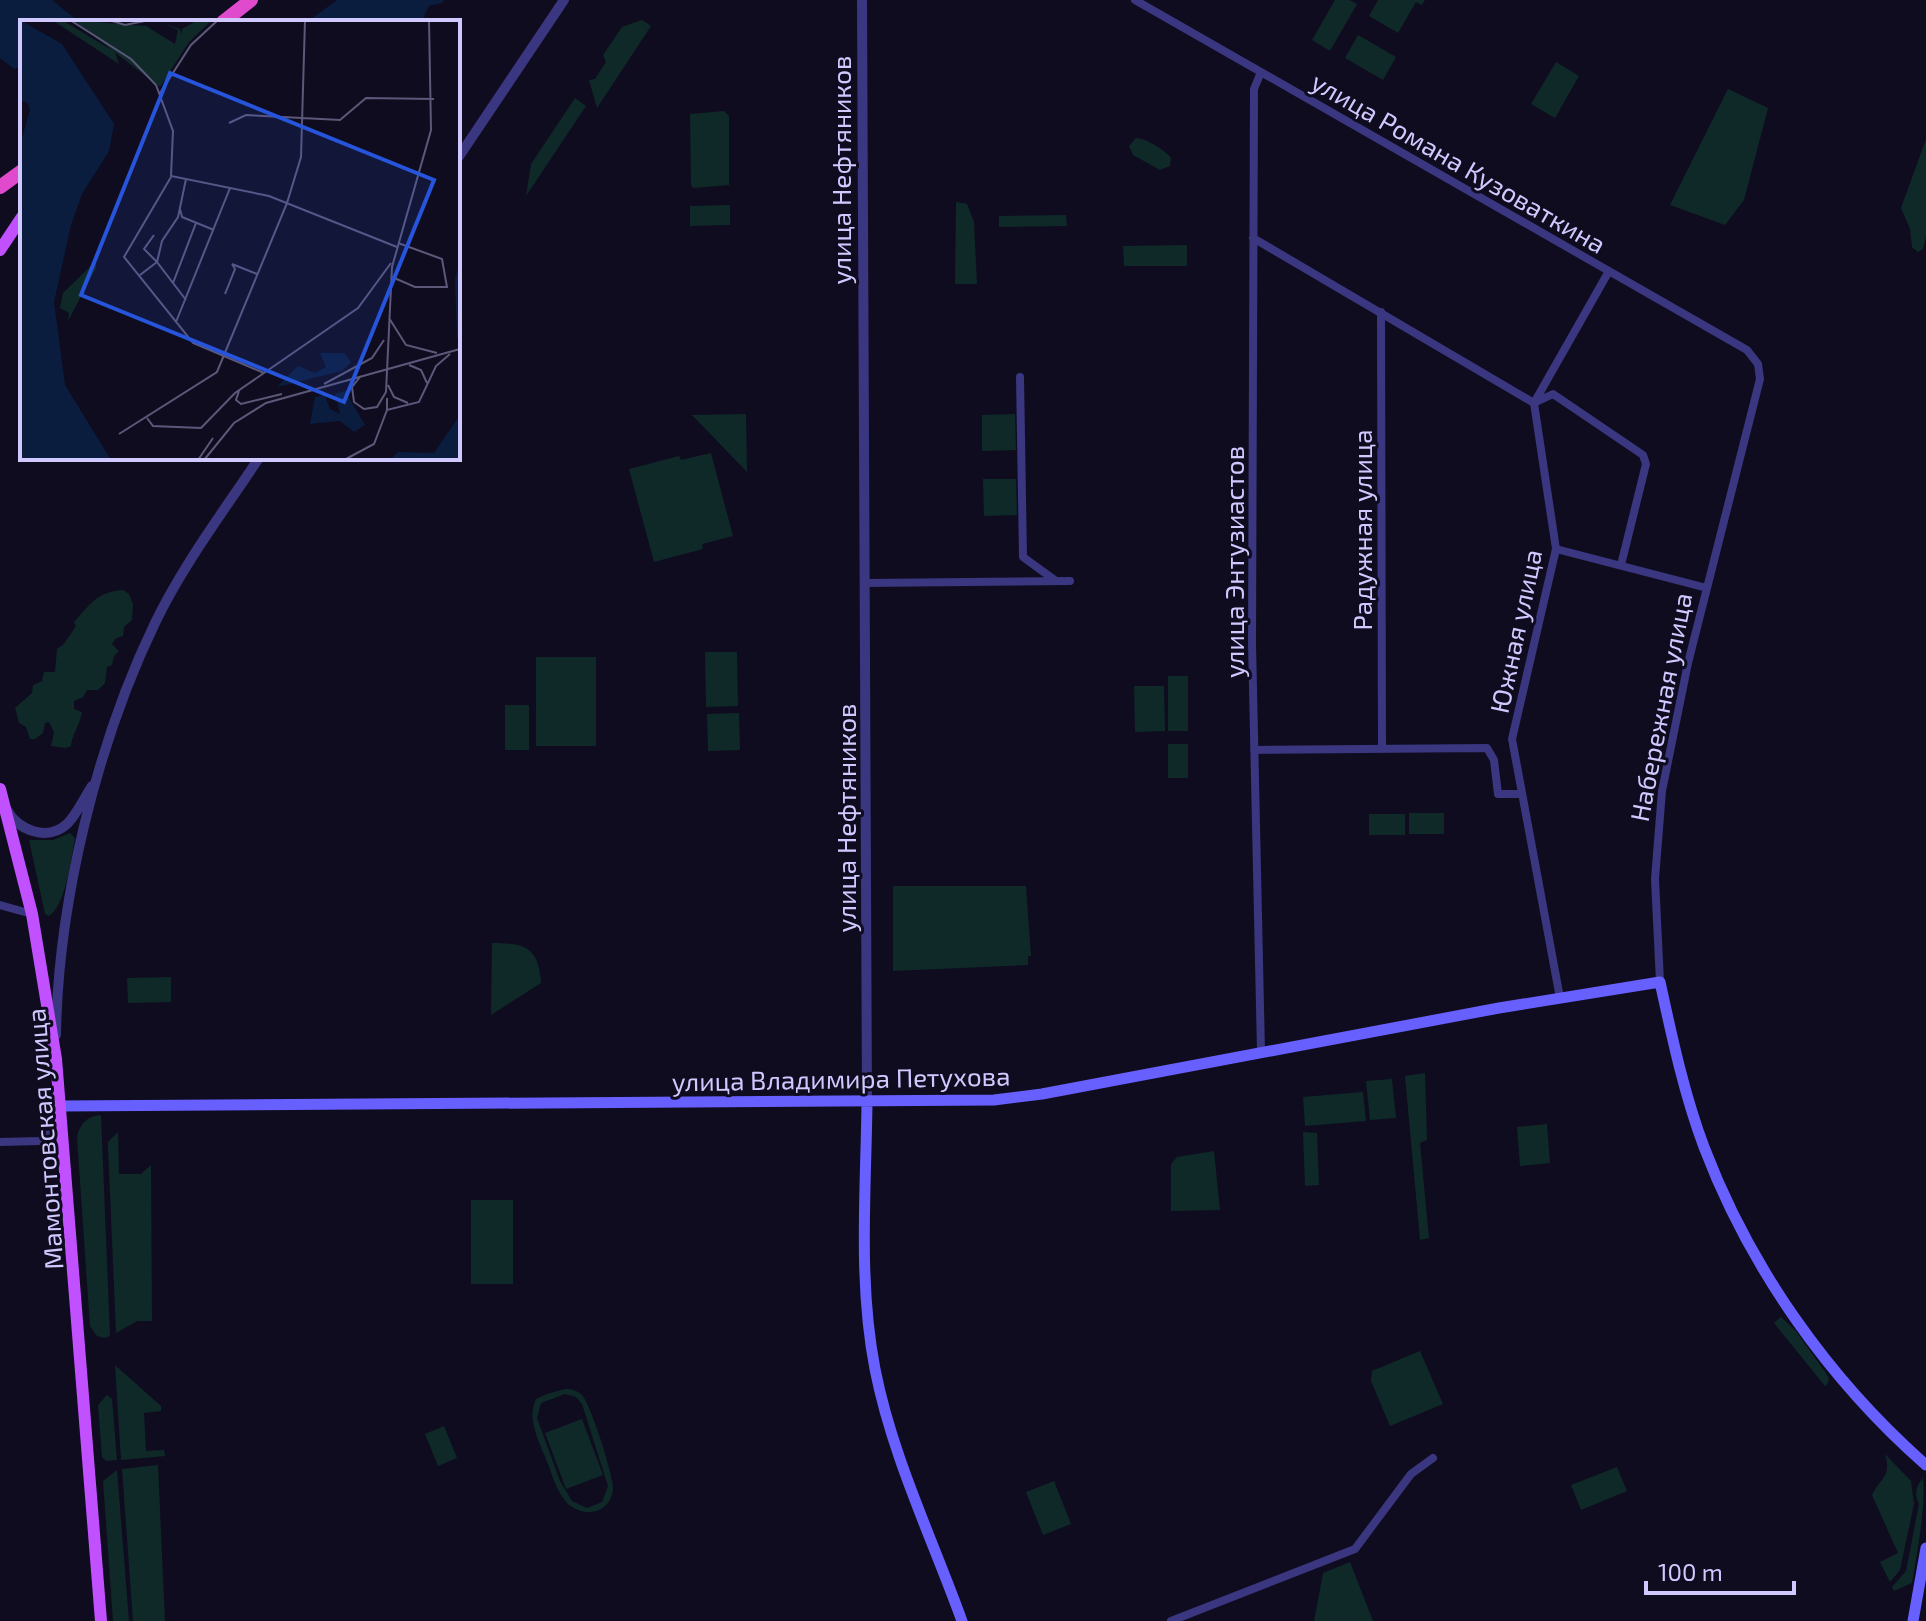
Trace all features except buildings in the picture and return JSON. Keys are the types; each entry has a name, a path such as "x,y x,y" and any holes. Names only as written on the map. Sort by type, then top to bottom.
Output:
{"highway":[{"path":"226,20 248,3"},
{"path":"0,187 20,172"}],"main road":[{"path":"0,250 20,220"},
{"path":"0,789 32,914 56,1059"},
{"name":"улица Владимира Петухова","path":"61,1106 867,1102 1013,1098 1660,982"},
{"name":"Набережная улица","path":"1660,982 1696,1124 1739,1226 1785,1300 1841,1380 1891,1434 1926,1465"},
{"name":"Мамонтовская улица","path":"56,1059 101,1621"},
{"name":"улица Нефтяников","path":"867,1102 866,1281 875,1370 896,1447 962,1621"},
{"path":"1913,1621 1926,1548"}],"street":[{"path":"460,155 564,0"},
{"name":"улица Нефтяников","path":"862,0 867,1102"},
{"name":"улица Романа Кузоваткина","path":"1135,0 1747,350 1758,364"},
{"name":"улица Энтузиастов","path":"1261,72 1254,89 1252,643 1261,1052"},
{"path":"1253,238 1534,403"},
{"path":"1534,403 1609,271"},
{"name":"Радужная улица","path":"1381,312 1382,748"},
{"name":"Набережная улица","path":"1660,982 1655,909 1658,821 1677,711 1760,379 1758,364"},
{"path":"1020,377 1023,557 1056,581"},
{"path":"1534,403 1553,394 1643,455 1646,464 1621,565"},
{"name":"Южная улица","path":"1534,403 1556,549 1512,739 1560,998"},
{"name":"Мамонтовская улица","path":"56,1059 56,999 62,944 86,822 119,712 154,623 181,575 258,460"},
{"path":"1556,549 1707,588"},
{"path":"865,583 1070,581"},
{"path":"1254,750 1487,748 1494,760 1498,794 1522,794"},
{"path":"5,805 12,819 30,831 59,829 75,814 99,774"},
{"path":"0,905 32,914"},
{"path":"0,1142 40,1141 46,1135 63,1133"},
{"path":"1171,1621 1355,1549 1411,1474 1433,1458"}],"green space":[{"path":"1335,0 1349,0 1357,4 1330,51 1312,40"},
{"path":"1378,0 1425,0 1422,5 1416,2 1398,33 1369,16"},
{"path":"642,20 651,26 597,108 589,80 595,79 606,62 603,55 622,27"},
{"path":"1358,35 1396,57 1383,80 1345,58"},
{"path":"1556,62 1579,76 1555,118 1531,104"},
{"path":"1728,89 1768,108 1744,200 1725,225 1670,205"},
{"path":"575,98 586,106 526,196 531,164"},
{"path":"724,111 729,116 729,185 693,188 690,114"},
{"path":"1136,138 1164,151 1171,158 1170,166 1160,170 1133,155 1129,146"},
{"path":"1926,139 1926,236 1923,249 1918,252 1912,247 1910,229 1901,208"},
{"path":"956,202 967,204 974,222 977,284 955,284"},
{"path":"730,205 730,225 690,226 690,206"},
{"path":"1066,215 1067,226 999,227 999,216"},
{"path":"1187,245 1187,266 1124,266 1123,246"},
{"path":"746,414 747,472 692,415"},
{"path":"1015,414 1016,450 982,451 982,415"},
{"path":"711,453 733,536 702,544 703,549 654,562 629,469 679,456 681,460"},
{"path":"983,479 1016,479 1017,515 984,516"},
{"path":"123,590 129,594 133,604 132,620 124,627 123,636 116,638 112,644 119,651 112,665 107,667 105,683 98,690 87,690 83,697 74,701 74,709 82,712 71,746 51,746 54,732 49,722 45,723 43,733 30,739 26,727 19,723 15,708 32,693 33,685 42,681 44,672 55,672 57,649 76,626 74,622 100,596"},
{"path":"705,652 737,652 738,706 706,707"},
{"path":"536,657 596,657 596,746 536,746"},
{"path":"1168,676 1188,676 1188,731 1168,731"},
{"path":"1134,686 1164,686 1165,731 1135,732"},
{"path":"505,705 529,705 529,750 505,750"},
{"path":"739,713 740,750 708,751 707,714"},
{"path":"1168,744 1188,744 1188,778 1168,778"},
{"path":"1409,813 1444,813 1444,834 1409,834"},
{"path":"1369,814 1405,814 1405,835 1369,835"},
{"path":"70,833 75,838 67,880 60,902 49,916 45,914 29,840 53,840"},
{"path":"893,886 1026,886 1031,956 1028,956 1028,965 893,971"},
{"path":"492,943 513,944 528,950 537,962 541,983 491,1015"},
{"path":"171,977 171,1002 128,1003 127,978"},
{"path":"1425,1073 1427,1140 1420,1143 1429,1238 1420,1240 1405,1076"},
{"path":"1392,1079 1396,1118 1370,1120 1366,1081"},
{"path":"1363,1092 1366,1121 1305,1126 1303,1097"},
{"path":"101,1115 110,1336 104,1338 97,1336 90,1326 77,1138 84,1122"},
{"path":"1547,1124 1550,1163 1520,1166 1517,1127"},
{"path":"118,1132 119,1174 141,1174 151,1165 152,1321 137,1321 116,1333 108,1142"},
{"path":"1303,1132 1317,1133 1319,1185 1305,1186"},
{"path":"1214,1151 1220,1210 1171,1211 1171,1164 1177,1157"},
{"path":"471,1200 513,1200 513,1284 471,1284"},
{"path":"1781,1317 1795,1330 1826,1373 1829,1379 1827,1385 1774,1323"},
{"path":"1420,1351 1443,1404 1390,1426 1371,1381 1372,1371"},
{"path":"115,1365 161,1406 161,1411 144,1413 146,1451 164,1450 165,1456 121,1460"},
{"path":"572,1390 580,1393 586,1401 601,1440 613,1489 611,1498 600,1510 584,1512 576,1509 569,1505 556,1486 533,1423 536,1399","holes":["565,1394 576,1397 582,1404 608,1486 602,1502 587,1508 572,1501 560,1481 537,1418 541,1403"]},
{"path":"107,1395 112,1399 117,1460 106,1461 102,1457 98,1405"},
{"path":"582,1419 603,1475 566,1489 545,1433"},
{"path":"444,1426 457,1458 438,1466 425,1434"},
{"path":"1885,1454 1911,1481 1914,1504 1900,1570 1890,1582 1880,1562 1898,1553 1872,1495 1886,1473"},
{"path":"158,1465 165,1621 133,1621 122,1469"},
{"path":"1617,1467 1627,1491 1581,1510 1571,1485"},
{"path":"117,1470 129,1621 113,1621 103,1481"},
{"path":"1923,1478 1922,1516 1912,1583 1894,1591 1892,1587 1906,1571 1919,1504 1916,1490"},
{"path":"1054,1481 1071,1524 1043,1535 1026,1492"},
{"path":"1350,1562 1373,1621 1314,1621 1323,1573"}],"water":[{"path":"0,0 52,0 77,20 20,20 20,68 14,69 0,58"},
{"path":"337,0 444,0 429,6 422,20 310,20"}]}
